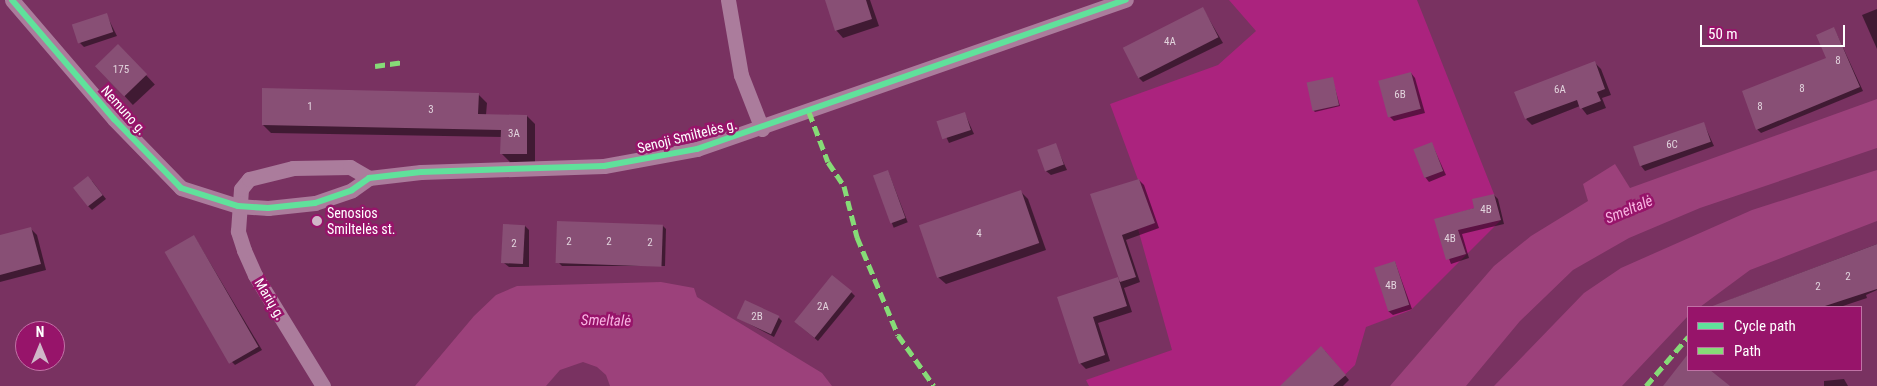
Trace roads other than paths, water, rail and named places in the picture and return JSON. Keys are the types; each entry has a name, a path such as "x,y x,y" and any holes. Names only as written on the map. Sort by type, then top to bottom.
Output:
{"street":[{"name":"Nemuno g.","path":"12,0 114,119 181,188 238,206"},
{"path":"728,0 741,75 762,129"},
{"name":"Senoji Smiltelės g.","path":"238,206 268,208 315,203 352,190 369,178 421,172 604,166 697,149 762,129 1126,0"},
{"path":"238,206 241,189 249,179 293,168 350,167 369,178"},
{"name":"Marių g.","path":"238,206 238,231 255,275 322,386"}],"water":[{"name":"Smeltalė","path":"1877,99 1877,148 1700,208 1629,238 1573,270 1520,321 1466,386 1390,386 1494,266 1531,236 1588,201 1583,184 1615,164 1630,188"},
{"path":"1877,170 1877,221 1750,270 1701,306 1687,306 1687,317 1622,386 1494,386 1584,293 1621,268 1752,210"},
{"name":"Smeltalė","path":"661,282 694,288 697,297 822,373 832,386 610,386 606,375 597,367 583,362 560,370 546,386 415,386 474,316 496,295 517,286"}],"place":[{"name":"Senosios Smiltelės st.","path":"317,221"}]}
